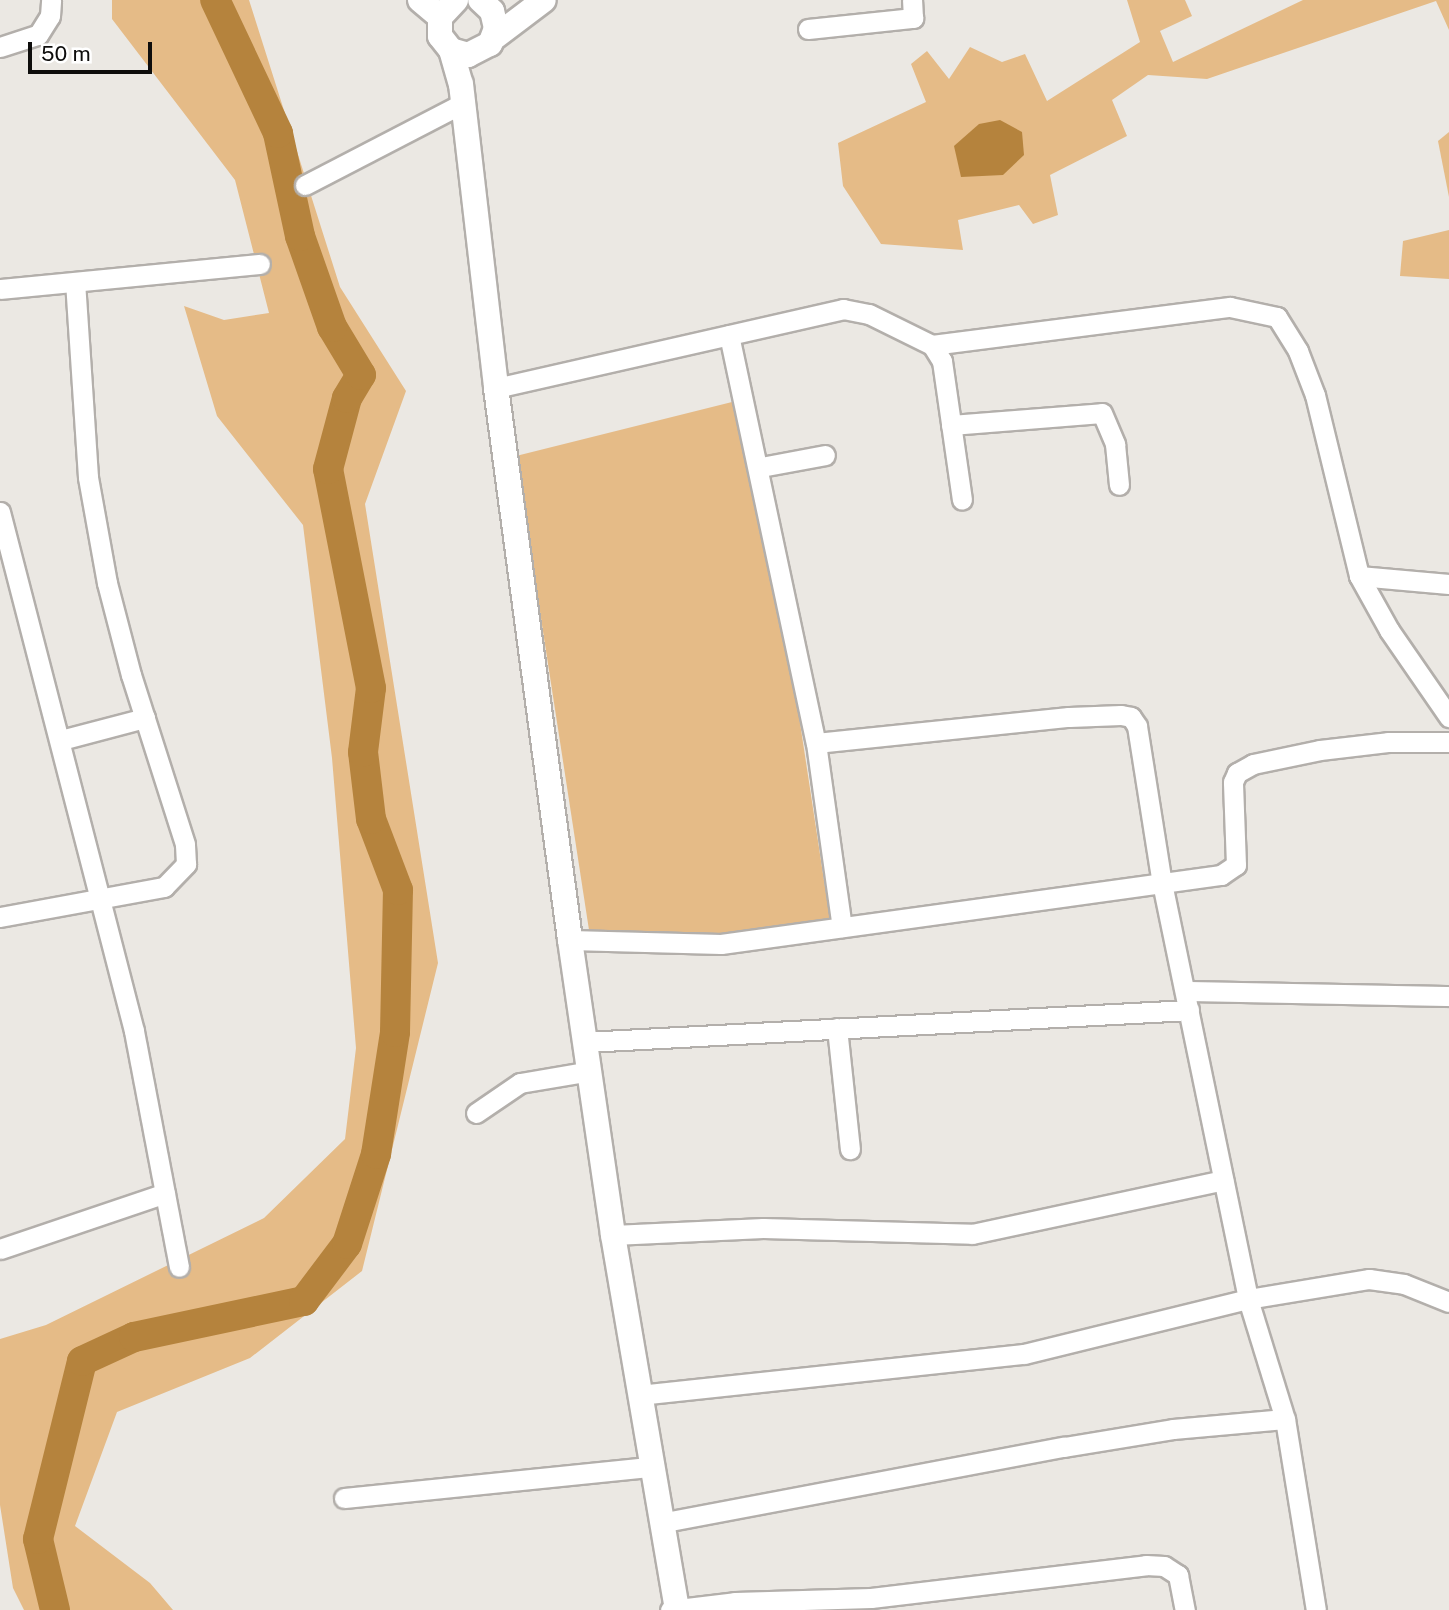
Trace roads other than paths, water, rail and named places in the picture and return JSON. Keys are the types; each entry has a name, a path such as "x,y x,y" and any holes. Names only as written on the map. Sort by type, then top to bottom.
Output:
{"street":[{"path":"0,47 38,34 50,16 51,0"},
{"path":"420,0 451,5 440,36 451,50 459,68 461,104 496,388 570,940 674,1609 872,1598 1146,1565 1164,1566 1178,1575 1185,1610"},
{"path":"305,185 461,104 489,43 492,11 480,0"},
{"path":"451,50 468,55 489,43 544,0"},
{"path":"807,29 913,18 912,0"},
{"path":"0,289 260,264"},
{"path":"0,917 164,887 186,864 185,844 145,718 107,583 88,477 75,282"},
{"path":"932,345 1230,307 1277,317 1297,351 1315,396 1359,576 1389,630 1449,717"},
{"path":"496,388 843,309 869,314 932,345 942,361 962,500"},
{"path":"729,335 761,467 816,743 842,927"},
{"path":"951,425 1102,413 1115,444 1119,485"},
{"path":"761,467 825,455"},
{"path":"0,512 102,898 179,1267"},
{"path":"1359,576 1449,584"},
{"path":"816,743 1069,717 1131,717 1138,726 1162,883 1248,1299 1285,1419 1317,1610"},
{"path":"61,740 145,718"},
{"path":"570,940 721,944 1221,875 1236,865 1233,782 1237,773 1253,764 1388,742 1449,742"},
{"path":"585,1042 837,1028 1188,1000 1449,996"},
{"path":"837,1028 850,1149"},
{"path":"476,1113 520,1083 590,1070"},
{"path":"614,1235 763,1228 972,1234 1223,1180"},
{"path":"0,1249 165,1193"},
{"path":"639,1395 1024,1354 1248,1299 1369,1279 1404,1284 1449,1302"},
{"path":"660,1523 1063,1447 1173,1429 1285,1419"},
{"path":"344,1498 651,1467"}],"waterway":[{"path":"55,1610 38,1539 82,1361 134,1337 304,1301 347,1244 376,1154 395,1032 398,890 371,819 363,752 371,688 328,469 347,398 361,375 332,327 300,236 278,133 215,0"}]}
